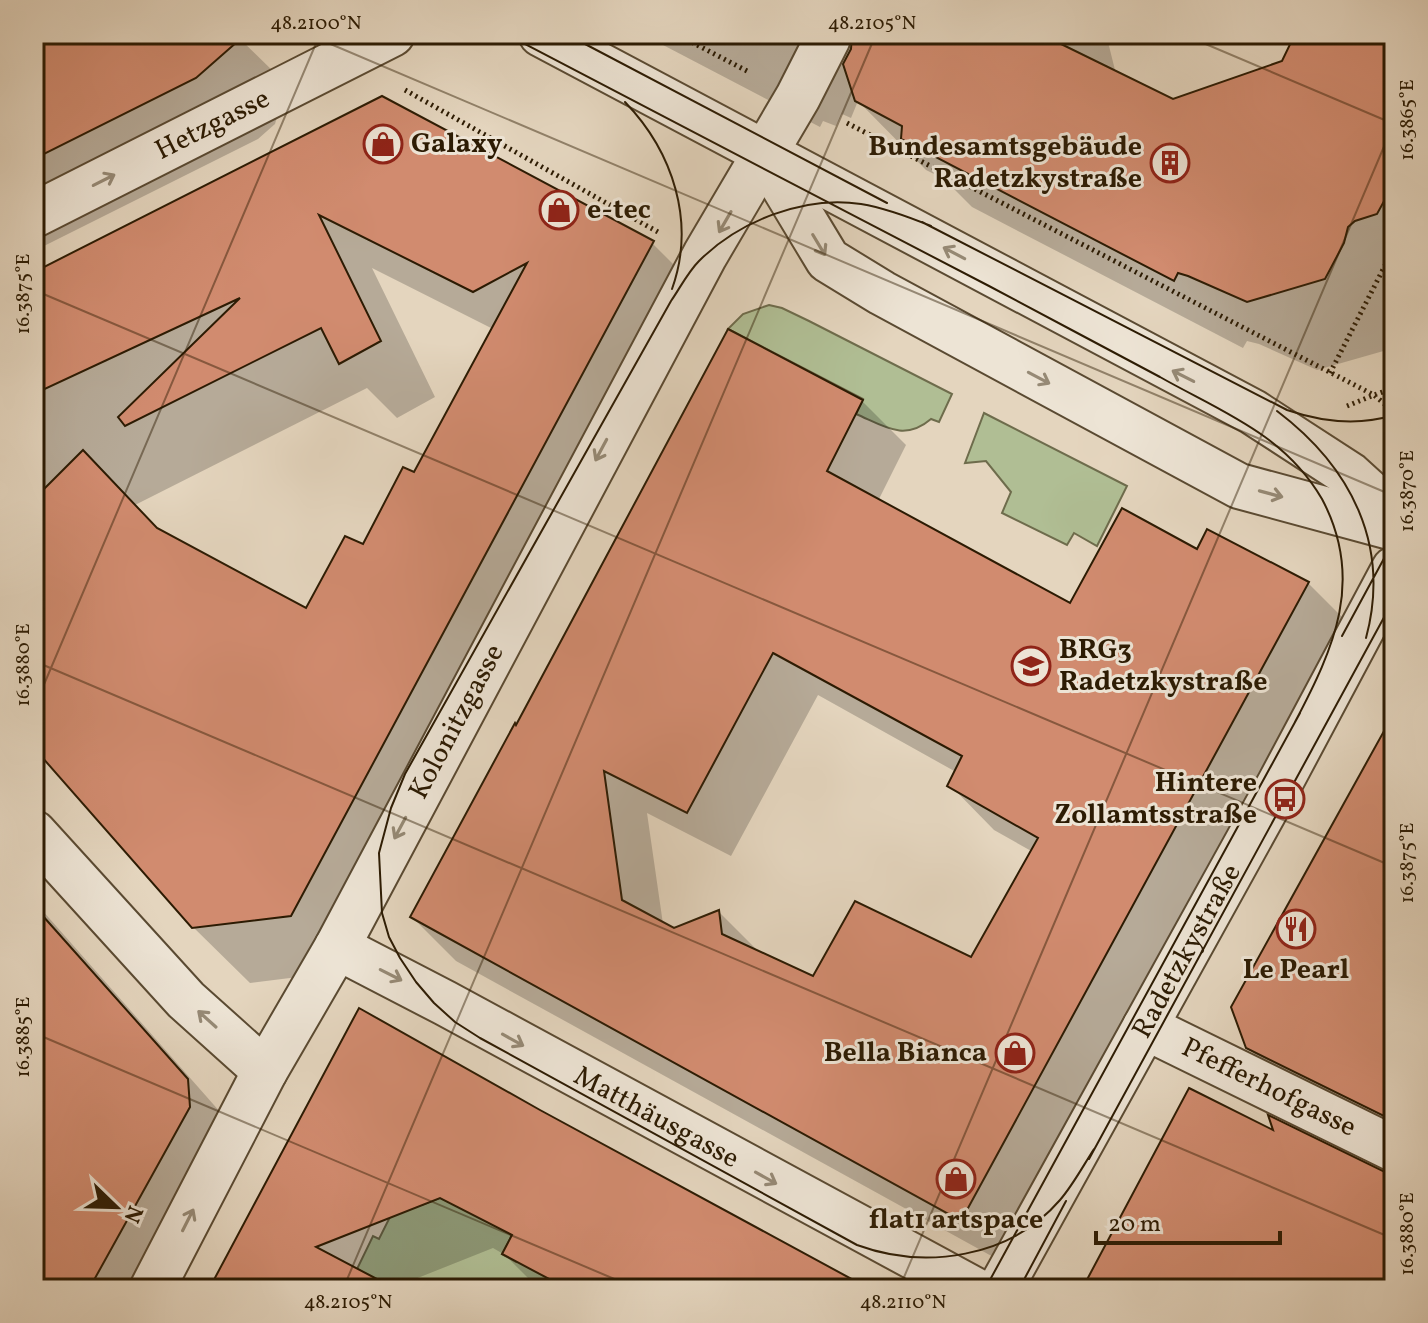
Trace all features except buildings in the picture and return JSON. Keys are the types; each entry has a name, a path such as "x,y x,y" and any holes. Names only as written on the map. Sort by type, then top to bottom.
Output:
{"street":[{"name":"Hetzgasse","path":"34,215 392,34"},
{"path":"541,34 1253,412 1350,475 1394,515"},
{"name":"Kolonitzgasse","path":"152,1289 265,1071 337,947 705,255 798,97 828,38"},
{"path":"764,154 828,260 882,293 1239,486 1394,528"},
{"name":"Radetzkystraße","path":"1000,1289 1394,569"},
{"path":"34,833 186,1000 265,1071"},
{"name":"Matthäusgasse","path":"337,947 973,1289"},
{"name":"Pfefferhofgasse","path":"1145,1027 1394,1149"}],"path":[{"path":"676,34 1374,395 1394,388"},
{"path":"346,57 683,246 705,255"},
{"path":"1330,373 1394,248"}],"green space":[{"path":"769,305 809,321 952,394 939,422 931,419 912,430 903,431 876,423 856,414 863,399 728,329 743,314"},
{"path":"984,413 1127,486 1097,546 1074,533 1067,545 1002,513 1011,492 986,461 965,463"},
{"path":"401,1195 422,1205 442,1197 512,1235 502,1254 516,1262 526,1244 583,1289 393,1289 357,1269 373,1236 379,1239"}],"tram line":[{"path":"506,34 1213,406 1252,428 1281,450 1304,473 1322,499 1335,529 1343,586 1332,640 1295,722"},
{"path":"566,34 887,203"},
{"path":"625,102 656,143 676,189 682,239 672,289"},
{"path":"931,226 861,204 818,203 774,214 753,223 715,247 695,265 671,301 405,774 391,808 379,853 382,913 389,937 416,982 455,1022 857,1245 910,1257 965,1254 992,1246 1040,1220 1065,1194 1094,1149"},
{"path":"922,222 1287,410 1340,421 1367,421 1394,415"},
{"path":"1277,411 1326,457 1359,511 1373,571 1372,604 1366,638"},
{"path":"1342,636 1394,540"},
{"path":"1089,1159 1394,599"},
{"path":"985,1289 1300,713"},
{"path":"1019,1289 1066,1201"}],"place":[{"name":"Galaxy","path":"383,144"},
{"name":"Bundesamtsgebäude Radetzkystraße","path":"1170,163"},
{"name":"e-tec","path":"559,210"},
{"name":"BRG3 Radetzkystraße","path":"1031,666"},
{"name":"Hintere Zollamtsstraße","path":"1285,799"},
{"name":"Le Pearl","path":"1296,929"},
{"name":"Bella Bianca","path":"1015,1053"},
{"name":"flat1 artspace","path":"956,1179"}]}
